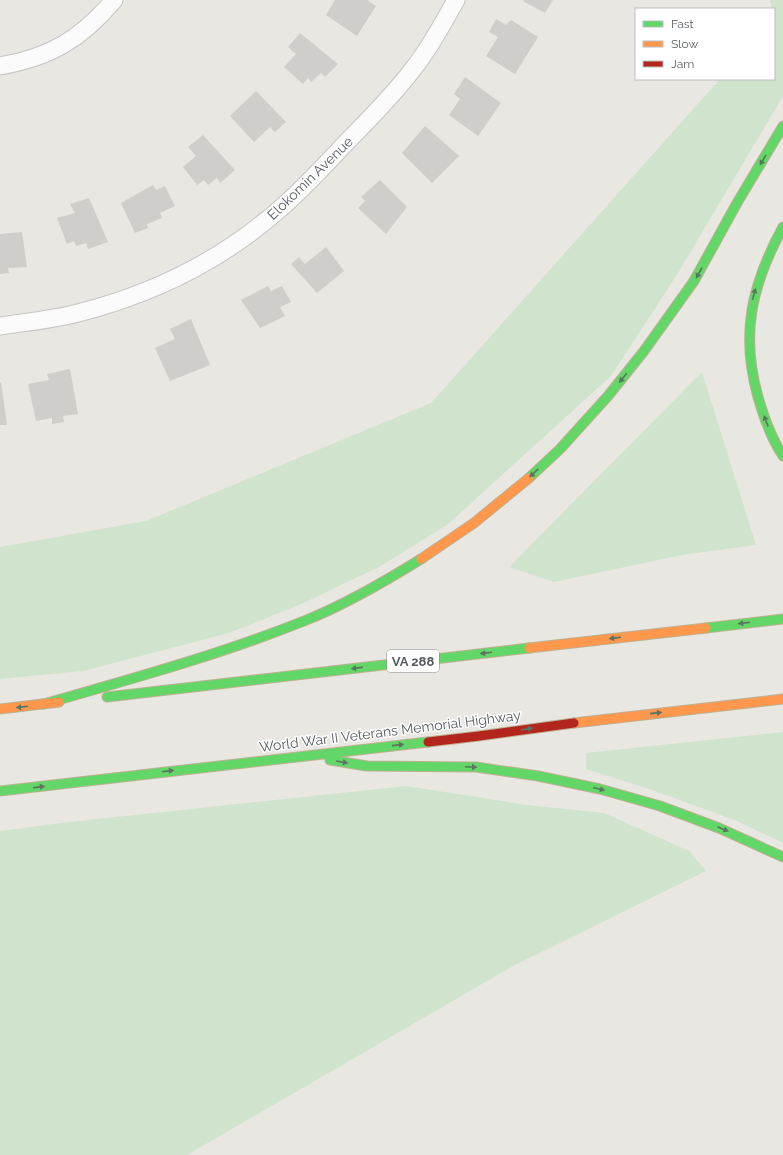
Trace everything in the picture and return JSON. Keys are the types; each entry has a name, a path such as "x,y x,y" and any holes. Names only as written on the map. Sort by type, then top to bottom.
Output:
{"highway":[{"path":"44,704 192,661 304,621 392,577 434,551 474,523 522,484 560,449 608,396 644,351 694,281 737,203 783,126"},
{"path":"783,227 771,247 759,277 751,308 748,334 749,360 755,392 766,424 783,456"},
{"name":"VA 288","path":"0,709 783,619"},
{"name":"World War II Veterans Memorial Highway","path":"0,791 303,755 479,736 594,720 783,699"},
{"path":"303,755 367,766 476,767 538,776 600,789 660,806 719,828 783,857"}],"street":[{"path":"0,66 43,55 62,46 86,29 114,0"},
{"name":"Elokomin Avenue","path":"0,326 77,314 132,297 169,282 194,269 232,246 259,227 300,191 413,70 456,0"}],"green space":[{"path":"770,0 783,0 783,96 678,273 611,376 447,525 379,567 299,605 229,633 83,671 0,679 0,547 146,521 431,403 719,80 775,80 775,8 772,8"},
{"path":"702,372 756,545 682,555 554,582 509,567"},
{"path":"783,732 783,843 737,821 655,791 586,769 586,753"},
{"path":"406,786 527,805 604,813 689,851 706,871 513,966 187,1155 0,1155 0,831 69,822"}],"building":[{"path":"335,0 367,0 376,6 357,36 326,15"},
{"path":"553,0 545,13 523,1"},
{"path":"496,19 506,25 511,20 538,37 515,74 486,56 498,37 489,32"},
{"path":"300,33 338,64 325,77 321,73 311,82 308,78 303,84 284,67 296,54 288,47"},
{"path":"465,77 501,103 478,136 449,115 460,99 454,94"},
{"path":"256,91 286,122 275,132 270,127 254,142 230,116"},
{"path":"425,126 459,156 432,183 402,153"},
{"path":"203,135 235,170 220,183 217,178 208,185 204,180 197,185 183,167 196,156 188,147"},
{"path":"380,180 407,207 386,234 358,208 365,201 361,197"},
{"path":"153,185 156,190 165,186 175,206 160,213 162,218 147,224 148,228 135,233 121,203"},
{"path":"89,198 108,242 88,249 86,243 76,246 74,241 67,244 57,218 75,213 70,204"},
{"path":"22,232 27,267 8,268 9,273 0,274 0,234"},
{"path":"326,247 344,271 317,293 291,264 299,257 305,264"},
{"path":"268,286 271,291 282,286 291,302 280,307 285,316 260,328 241,300"},
{"path":"191,319 210,365 170,381 155,348 175,339 170,329"},
{"path":"70,369 78,414 63,416 64,422 52,424 52,418 36,421 28,384 49,380 47,374"},
{"path":"1,382 7,425 0,425"}],"traffic: fast":[{"path":"529,478 560,449 608,396 644,351 694,281 737,203 783,126"},
{"path":"783,227 763,269 752,309 750,330 750,351 758,397 768,428 783,456"},
{"path":"44,704 207,656 304,621 364,593 421,559"},
{"path":"706,628 783,619"},
{"path":"107,697 529,648"},
{"path":"0,791 428,742"},
{"path":"330,760 367,766 476,767 538,776 600,789 660,806 719,828 783,857"}],"traffic: slow":[{"path":"421,559 474,523 529,478"},
{"path":"529,648 706,628"},
{"path":"574,723 783,699"},
{"path":"0,709 59,702"}],"traffic: jam":[{"path":"428,742 574,723"}]}
